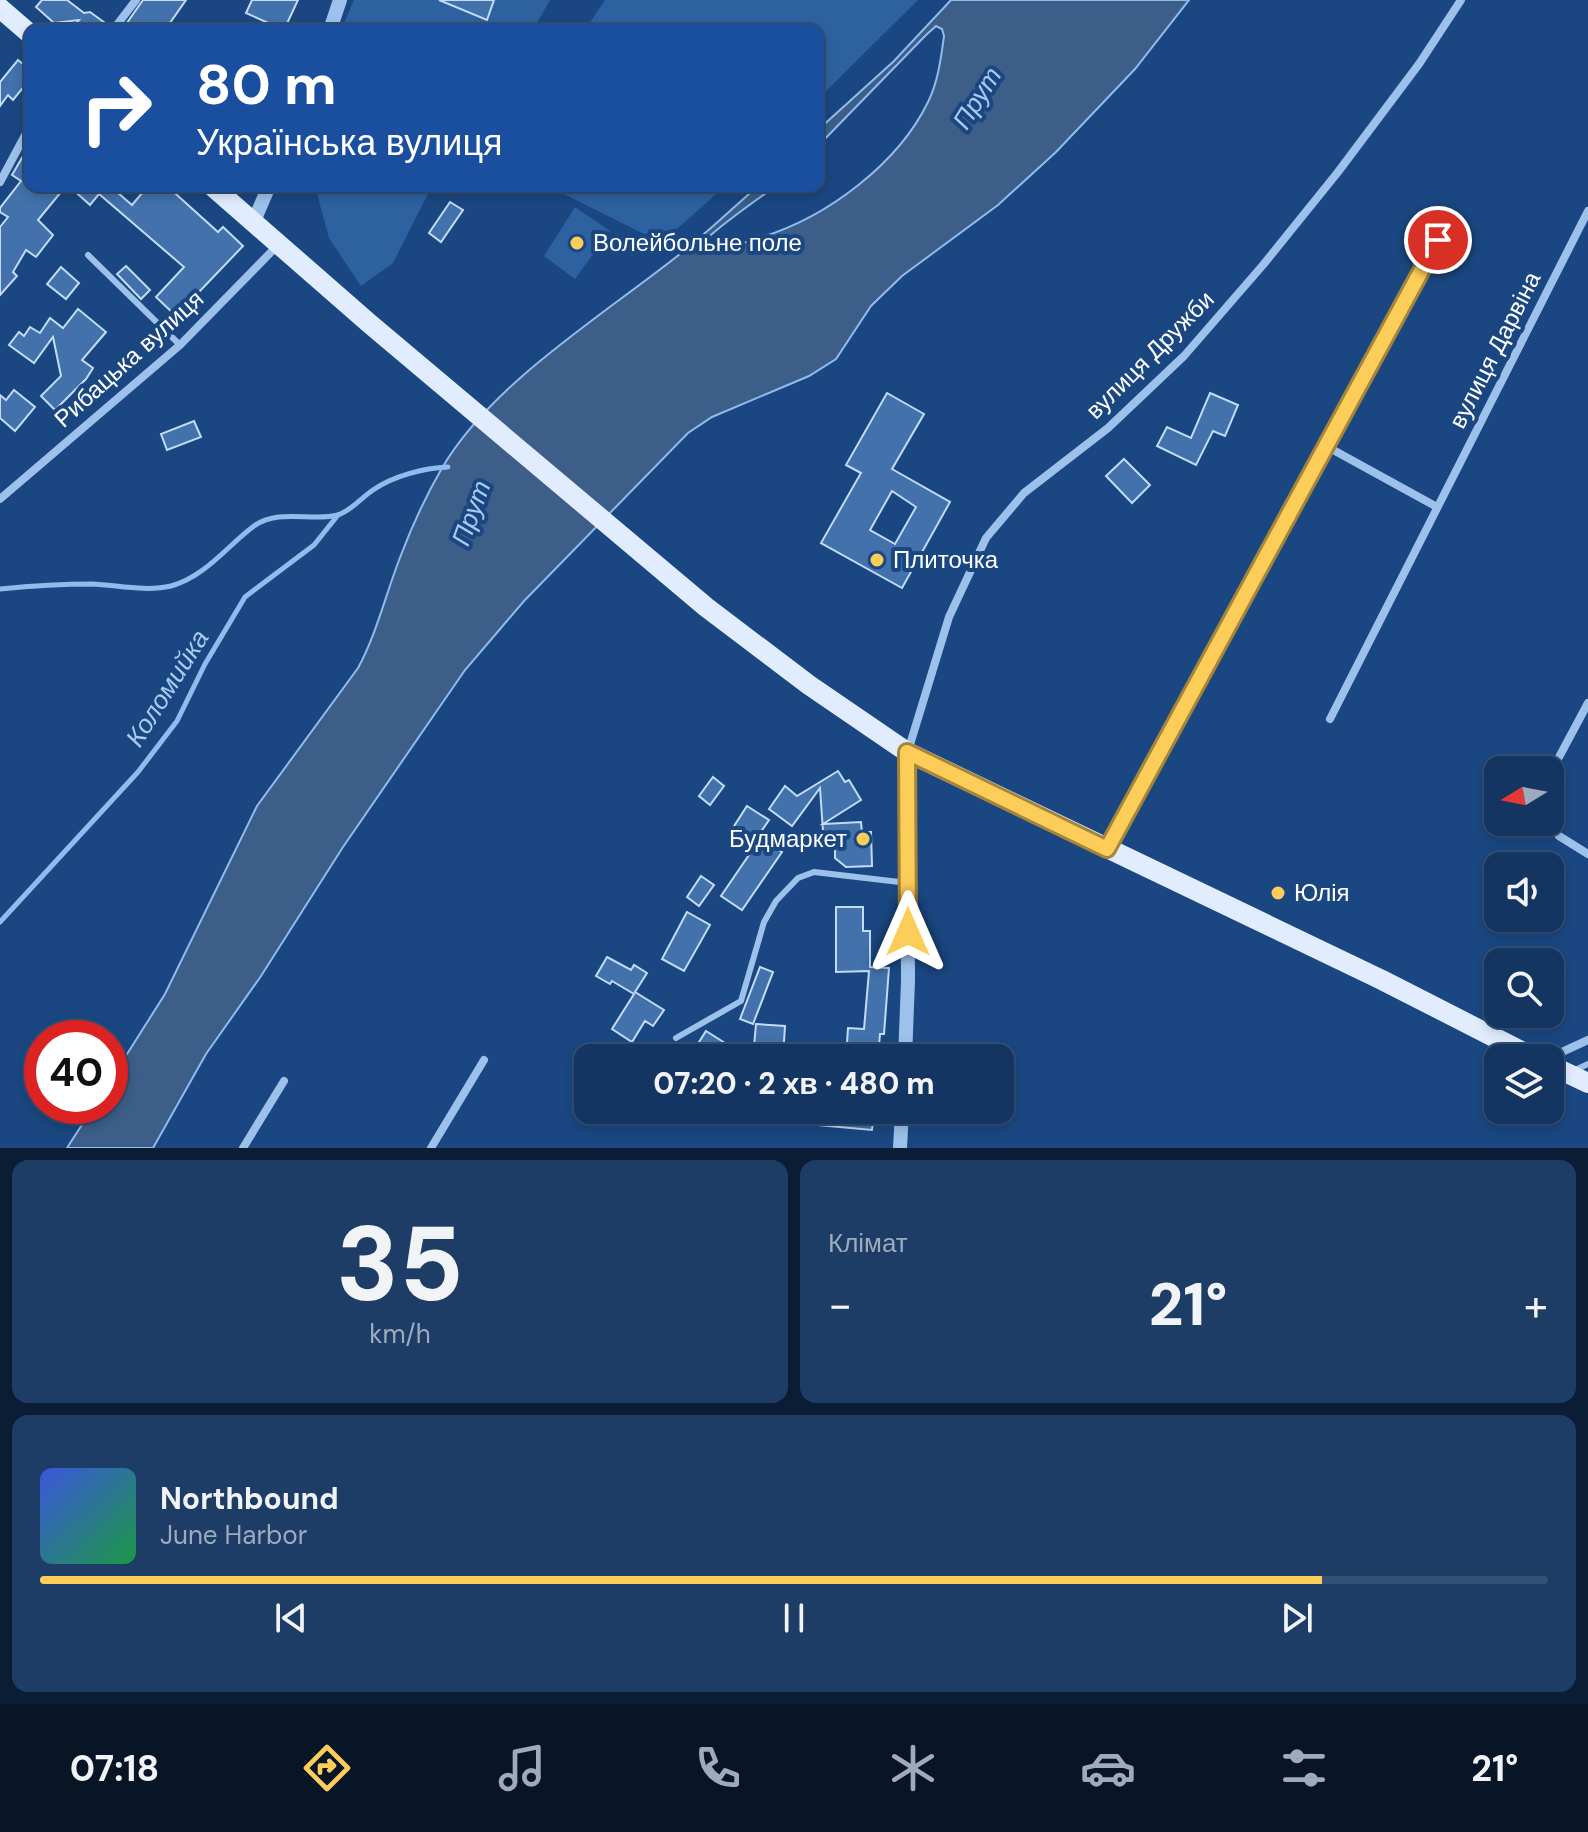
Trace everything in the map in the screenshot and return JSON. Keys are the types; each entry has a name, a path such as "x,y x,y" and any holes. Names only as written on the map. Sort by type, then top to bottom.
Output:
{"main road":[{"path":"0,8 24,29"},
{"path":"219,192 370,324 706,607 809,685 907,752 1382,980 1508,1044"},
{"path":"1564,1071 1588,1083"}],"street":[{"path":"118,24 136,0"},
{"path":"332,24 340,0"},
{"name":"вулиця Дружби","path":"907,752 949,617 986,538 1024,493 1108,428 1184,356 1338,172 1419,64 1461,0"},
{"path":"0,182 24,137"},
{"path":"254,221 266,192"},
{"name":"вулиця Дарвіна","path":"1330,719 1588,211"},
{"path":"1107,849 1438,240"},
{"name":"Рибацька вулиця","path":"0,499 180,345 280,244"},
{"path":"1326,446 1437,507"},
{"path":"1560,756 1588,703"},
{"path":"906,1044 907,752"},
{"path":"1559,836 1588,854"},
{"path":"1564,1049 1588,1040"},
{"path":"431,1148 484,1060"},
{"path":"243,1148 284,1081"},
{"path":"900,1148 901,1124"}],"lane":[{"path":"88,255 180,345"},
{"path":"676,1038 741,1001 764,922 776,901 798,878 814,872 908,883"},
{"path":"1564,1068 1588,1064"}],"shaded area":[{"path":"354,0 550,0 536,24 344,24"},
{"path":"605,0 918,0 824,93 824,24 589,24"},
{"path":"317,192 429,192 393,263 361,286 329,238"},
{"path":"560,192 718,192 676,230 644,234"},
{"name":"Волейбольне поле","path":"575,207 610,231 575,279 544,256"}],"water":[{"name":"Прут","path":"951,0 1189,0 1135,69 1056,152 998,205 902,276 871,306 836,359 809,376 712,417 688,433 524,601 465,670 343,847 261,976 206,1054 153,1148 67,1148 82,1124 128,1124 128,1053 165,994 257,806 358,668 415,522 442,468 464,436 521,377 685,250 751,192 767,192 704,241 703,250 725,249 787,228 835,202 858,185 899,146 928,102 940,61 944,36 942,29 936,26 925,36 824,140 824,125 894,61"}],"building":[{"path":"42,0 67,0 107,24 76,24 79,20 54,23 36,7"},
{"path":"143,0 186,0 169,24 126,24"},
{"path":"252,0 298,0 287,24 271,24 246,13"},
{"path":"439,0 494,0 487,20"},
{"path":"18,60 24,65 24,86 13,100 8,95 0,106 0,82"},
{"path":"24,154 24,192 61,192 38,220 53,235 36,257 26,250 13,272 17,276 0,295 0,227 8,217 0,212 0,208 21,181 12,175"},
{"path":"76,192 117,192 132,205 143,192 174,192 218,232 223,227 243,246 176,316 156,297 184,267 99,194 90,205"},
{"path":"450,202 463,210 441,242 429,233"},
{"path":"126,266 150,290 141,299 117,274"},
{"path":"61,267 79,283 66,299 47,284"},
{"path":"78,309 106,332 82,360 93,368 86,379 55,410 41,396 61,376 53,337 34,363 9,345 19,332 24,336 30,327 40,333 50,318 63,328"},
{"path":"14,390 35,407 15,431 0,418 0,395 6,400"},
{"path":"887,393 924,414 892,469 950,502 902,588 821,543 861,473 846,465","holes":["892,491 916,507 895,544 870,530"]},
{"path":"1210,393 1238,405 1225,436 1213,431 1196,465 1157,446 1167,427 1191,438"},
{"path":"194,421 201,437 167,450 161,434"},
{"path":"1124,459 1150,485 1132,503 1106,476"},
{"path":"838,771 845,782 849,780 861,800 823,824 861,822 862,832 871,832 872,866 846,867 835,858 835,846 824,846 820,788 792,826 769,809 785,786 797,796"},
{"path":"713,777 724,786 710,805 699,796"},
{"path":"747,806 769,820 758,836 782,852 742,910 721,896 753,849 729,834"},
{"path":"701,876 714,885 699,906 687,897"},
{"path":"836,907 863,907 863,931 870,931 870,967 889,968 884,1034 880,1034 879,1044 847,1044 848,1028 864,1029 869,971 836,972"},
{"path":"687,912 710,925 684,971 662,959"},
{"path":"607,957 631,970 634,965 647,973 635,992 664,1010 653,1026 645,1021 632,1042 612,1029 634,994 596,976"},
{"path":"760,967 773,972 753,1024 740,1019"},
{"path":"756,1024 785,1026 784,1044 754,1044"},
{"path":"706,1031 725,1043 724,1044 698,1044"},
{"path":"806,1124 873,1124 872,1130"}],"waterway":[{"path":"0,589 80,584 141,588 171,586 195,576 264,521 285,516 338,515 373,490 399,477 448,467"},
{"name":"Коломийка","path":"0,922 138,772 177,721 205,664 245,597 314,545 338,515"}],"place":[{"name":"Волейбольне поле","path":"577,243"},
{"name":"Плиточка","path":"877,560"},
{"name":"Будмаркет","path":"863,839"},
{"name":"Юлія","path":"1278,893"}],"route":[{"path":"908,932 907,752 1107,849 1438,240"}]}
